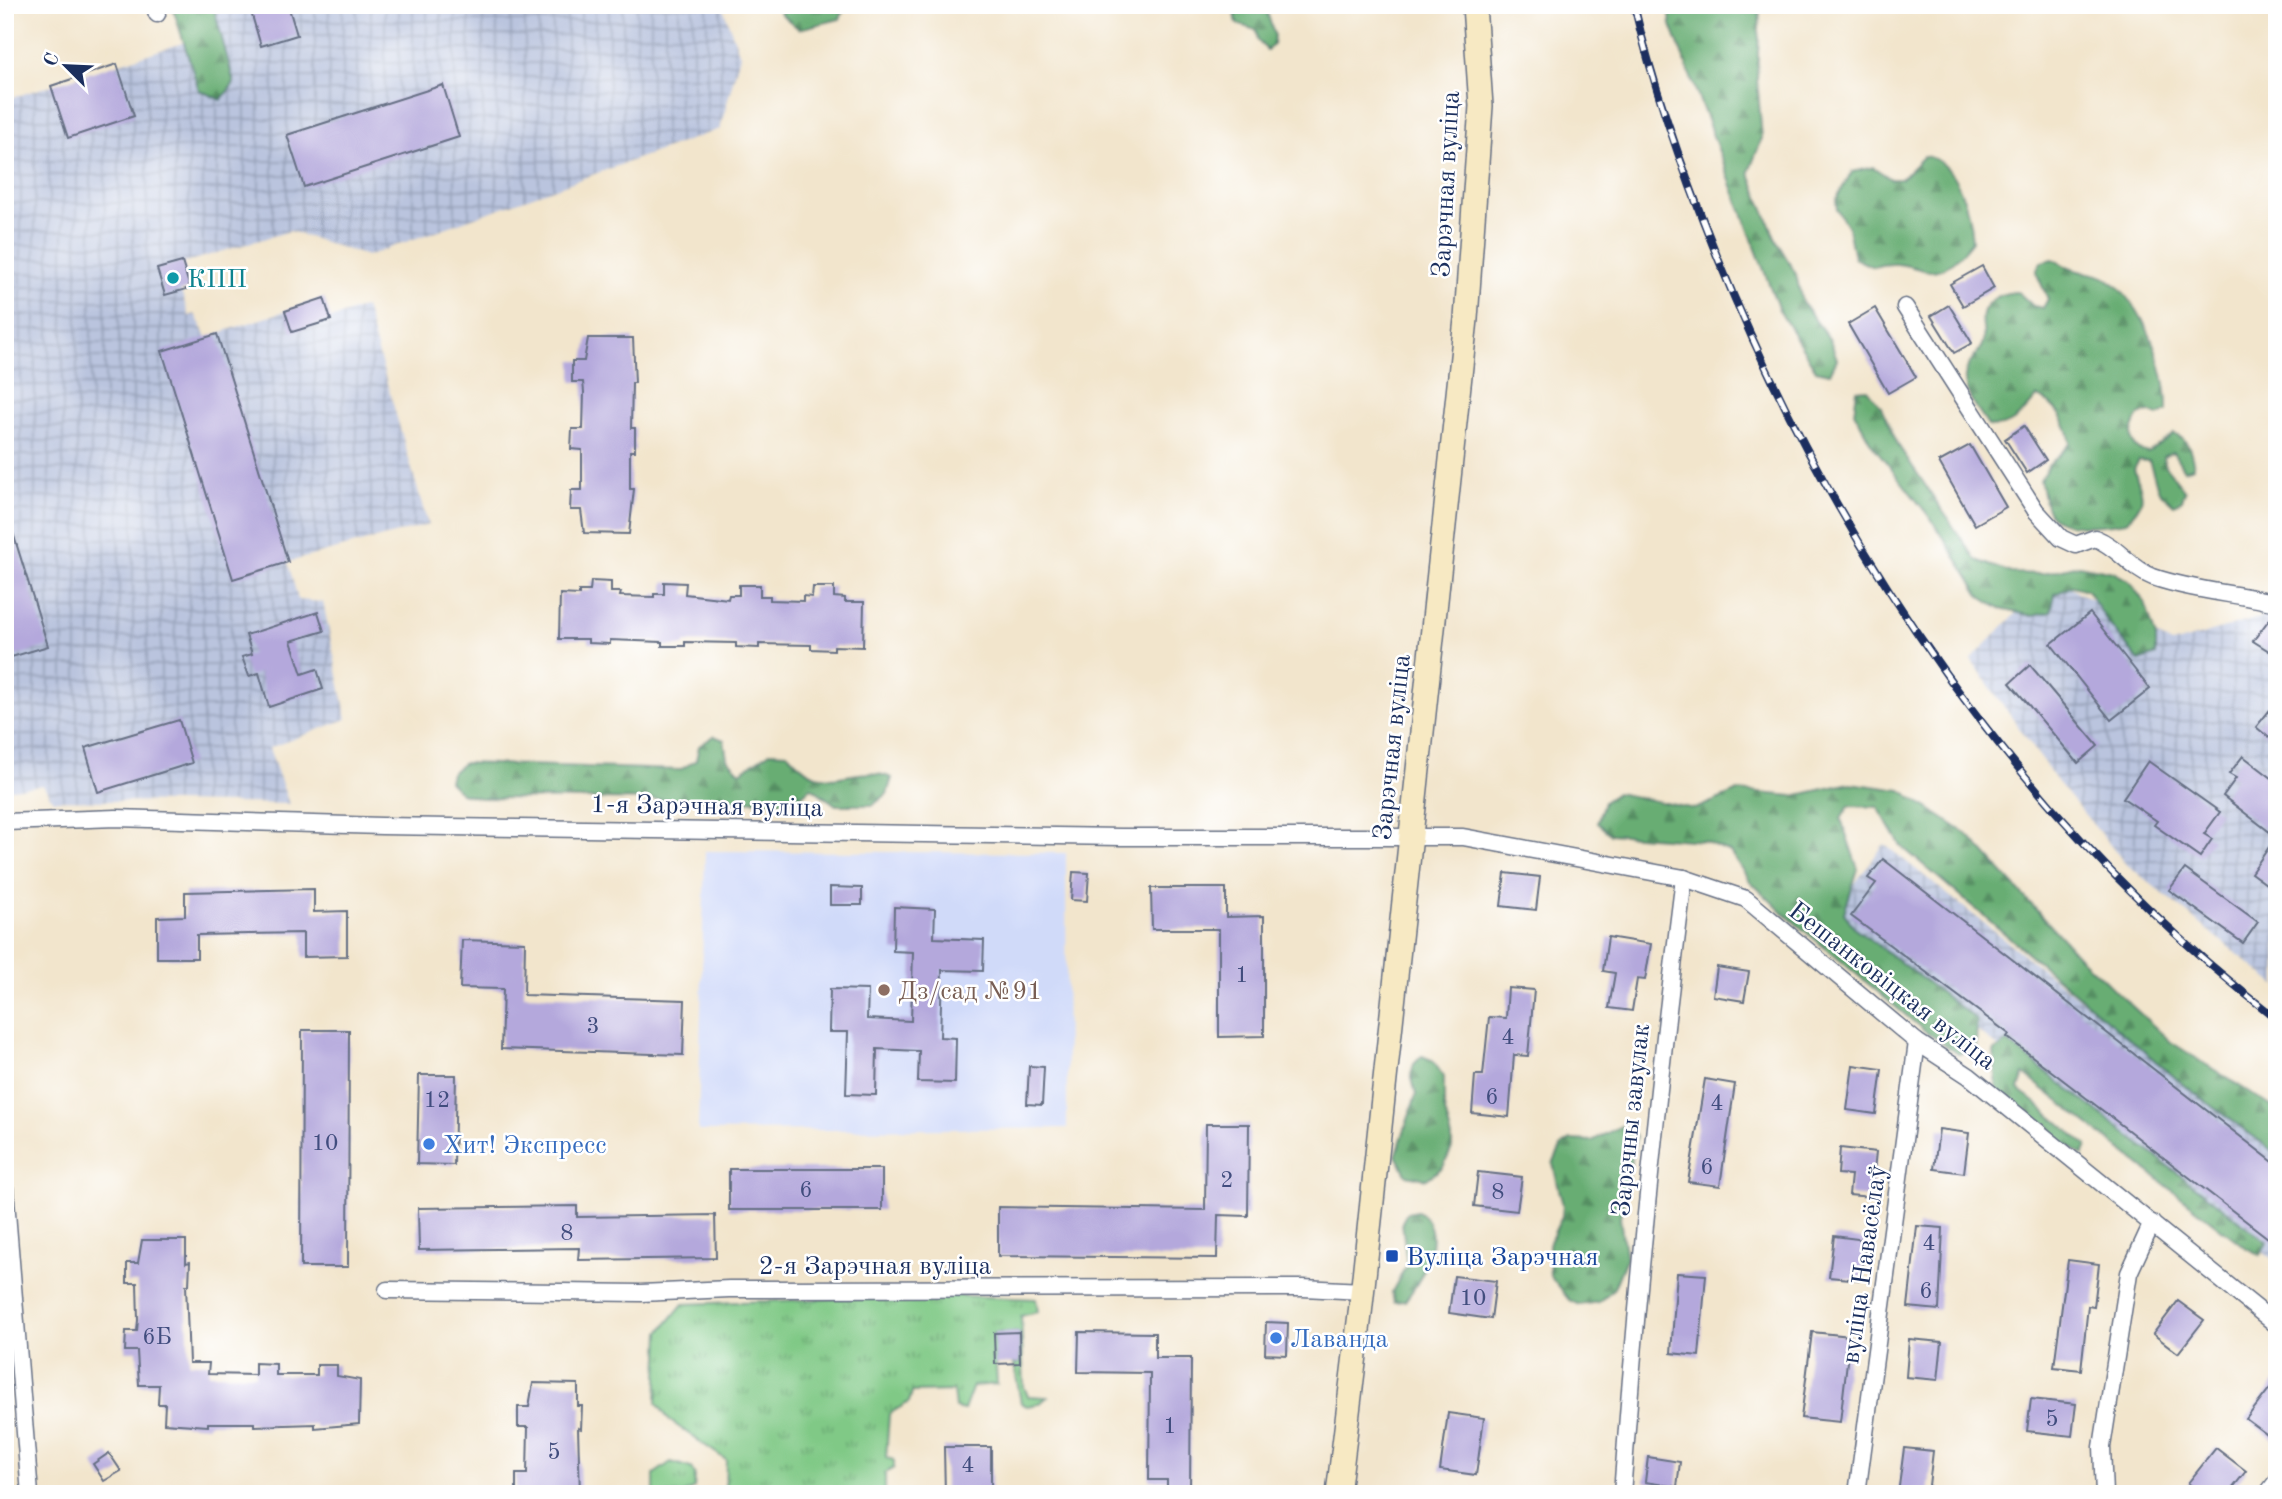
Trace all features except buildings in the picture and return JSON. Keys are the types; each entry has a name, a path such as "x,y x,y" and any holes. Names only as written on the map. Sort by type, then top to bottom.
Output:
{"street":[{"name":"Зарэчная вуліца","path":"1338,1494 1363,1291 1466,319 1480,106 1474,5"},
{"path":"1905,307 2036,511 2061,538 2076,545 2095,538 2110,544 2134,567 2154,577 2277,603"},
{"name":"1-я Зарэчная вуліца","path":"5,822 116,818 382,826 1121,837 1409,837"},
{"name":"Бешанковіцкая вуліца","path":"1409,837 1463,837 1684,878 1746,899 1917,1042 1969,1076 2277,1325"},
{"name":"Зарэчны завулак","path":"1622,1494 1654,1107 1684,878"},
{"name":"вуліца Навасёлаў","path":"1857,1494 1917,1042"},
{"path":"5,1188 30,1494"},
{"path":"2104,1494 2102,1447 2129,1273 2152,1223"},
{"name":"2-я Зарэчная вуліца","path":"387,1290 642,1293 739,1289 1303,1288 1363,1291"},
{"path":"2267,1494 2277,1481"}],"shaded area":[{"path":"192,5 722,5 740,55 720,129 367,256 290,231 183,263 190,288 181,291 189,316 195,314 207,337 324,298 331,319 365,307 428,525 288,562 298,600 323,602 347,719 269,748 289,804 53,800 43,785 5,790 5,100 201,37"},
{"path":"2051,577 2172,644 2268,615 2277,621 2277,986 2125,863 2056,780 1971,660"},
{"path":"1884,844 2277,1155 2277,1263 1830,917"},
{"name":"Дз/сад №91","path":"705,851 1066,853 1067,1128 698,1131"}],"green space":[{"path":"172,5 213,5 234,83 221,100 199,90"},
{"path":"777,5 846,5 840,19 799,29 781,14"},
{"path":"1242,5 1265,6 1274,34 1273,45 1267,50 1258,41 1256,30 1237,24 1235,13"},
{"path":"1669,5 1760,5 1757,79 1762,138 1749,172 1777,242 1796,274 1802,302 1830,340 1837,359 1830,373 1816,370 1779,310 1671,25"},
{"path":"1924,156 1936,159 1954,177 1965,203 1972,241 1957,258 1934,271 1889,264 1873,267 1854,258 1848,227 1837,210 1836,199 1852,172 1873,167 1891,179 1901,179"},
{"path":"2053,259 2072,269 2109,280 2133,305 2152,339 2163,377 2167,411 2158,416 2149,412 2139,415 2133,427 2132,438 2136,447 2148,453 2174,434 2187,443 2194,467 2184,470 2173,452 2163,456 2166,467 2185,491 2182,500 2174,505 2159,491 2149,461 2139,460 2134,469 2141,492 2141,503 2126,522 2085,526 2056,519 2047,510 2040,480 2048,466 2070,444 2068,430 2060,416 2043,399 2037,397 2010,423 2004,426 1988,426 1971,399 1965,375 1983,342 1983,317 1987,304 1996,297 2018,292 2033,306 2043,308 2048,299 2036,272 2041,262"},
{"path":"1867,389 1881,407 1898,445 1976,560 2011,573 2042,574 2079,565 2113,572 2128,580 2145,603 2156,638 2156,655 2139,661 2109,624 2087,590 2073,586 2055,594 2051,612 2033,616 2000,609 1981,597 1935,524 1871,443 1854,412 1857,390"},
{"path":"714,736 724,740 727,759 740,772 770,752 788,753 803,767 828,778 864,773 892,778 887,794 873,805 836,805 811,787 796,801 480,798 461,793 449,781 451,773 464,763 680,770 696,760 699,746"},
{"path":"1850,783 1901,790 1969,836 2080,958 2171,1042 2277,1110 2277,1154 2184,1085 1901,846 1878,807 1849,806 1841,819 1858,869 1844,913 1855,928 1977,1020 1976,1047 1959,1054 1921,1028 1781,911 1750,881 1730,852 1704,841 1610,834 1597,823 1604,802 1617,793 1695,809 1738,791 1793,796"},
{"path":"2007,1042 2267,1242 2261,1255 2246,1248 2024,1074 2019,1089 2087,1146 2083,1155 2049,1135 1997,1091 1994,1052"},
{"path":"1422,1056 1432,1060 1444,1077 1444,1108 1452,1138 1452,1148 1443,1167 1427,1179 1407,1175 1396,1156 1416,1095 1411,1074 1414,1064"},
{"path":"1621,1126 1631,1128 1636,1137 1620,1218 1626,1259 1614,1288 1599,1302 1579,1305 1569,1300 1550,1276 1549,1244 1562,1216 1563,1206 1553,1164 1562,1145 1571,1140 1592,1141"},
{"path":"1418,1211 1427,1220 1431,1231 1429,1256 1405,1301 1394,1302 1392,1292 1407,1264 1402,1222 1407,1213"},
{"path":"942,1295 1036,1299 1038,1312 1021,1316 1024,1387 1028,1396 1047,1397 1039,1404 1027,1406 1021,1403 1014,1364 1020,1363 1019,1332 994,1333 997,1384 973,1386 964,1410 955,1408 953,1391 912,1392 909,1402 889,1414 886,1458 894,1460 894,1468 885,1473 885,1494 725,1494 726,1460 669,1420 657,1403 660,1332 683,1304"},
{"path":"671,1462 691,1468 695,1475 694,1488 683,1494 654,1494 654,1474"}],"railway":[{"path":"1634,5 1671,132 1717,256 1765,365 1819,472 1880,575 1946,675 2020,769 2099,859 2185,942 2277,1019"}],"place":[{"name":"КПП","path":"173,278"},
{"name":"Дз/сад №91","path":"884,990"},
{"name":"Хит! Экспресс","path":"429,1144"},
{"name":"Вуліца Зарэчная","path":"1392,1256"},
{"name":"Лаванда","path":"1276,1338"}]}
